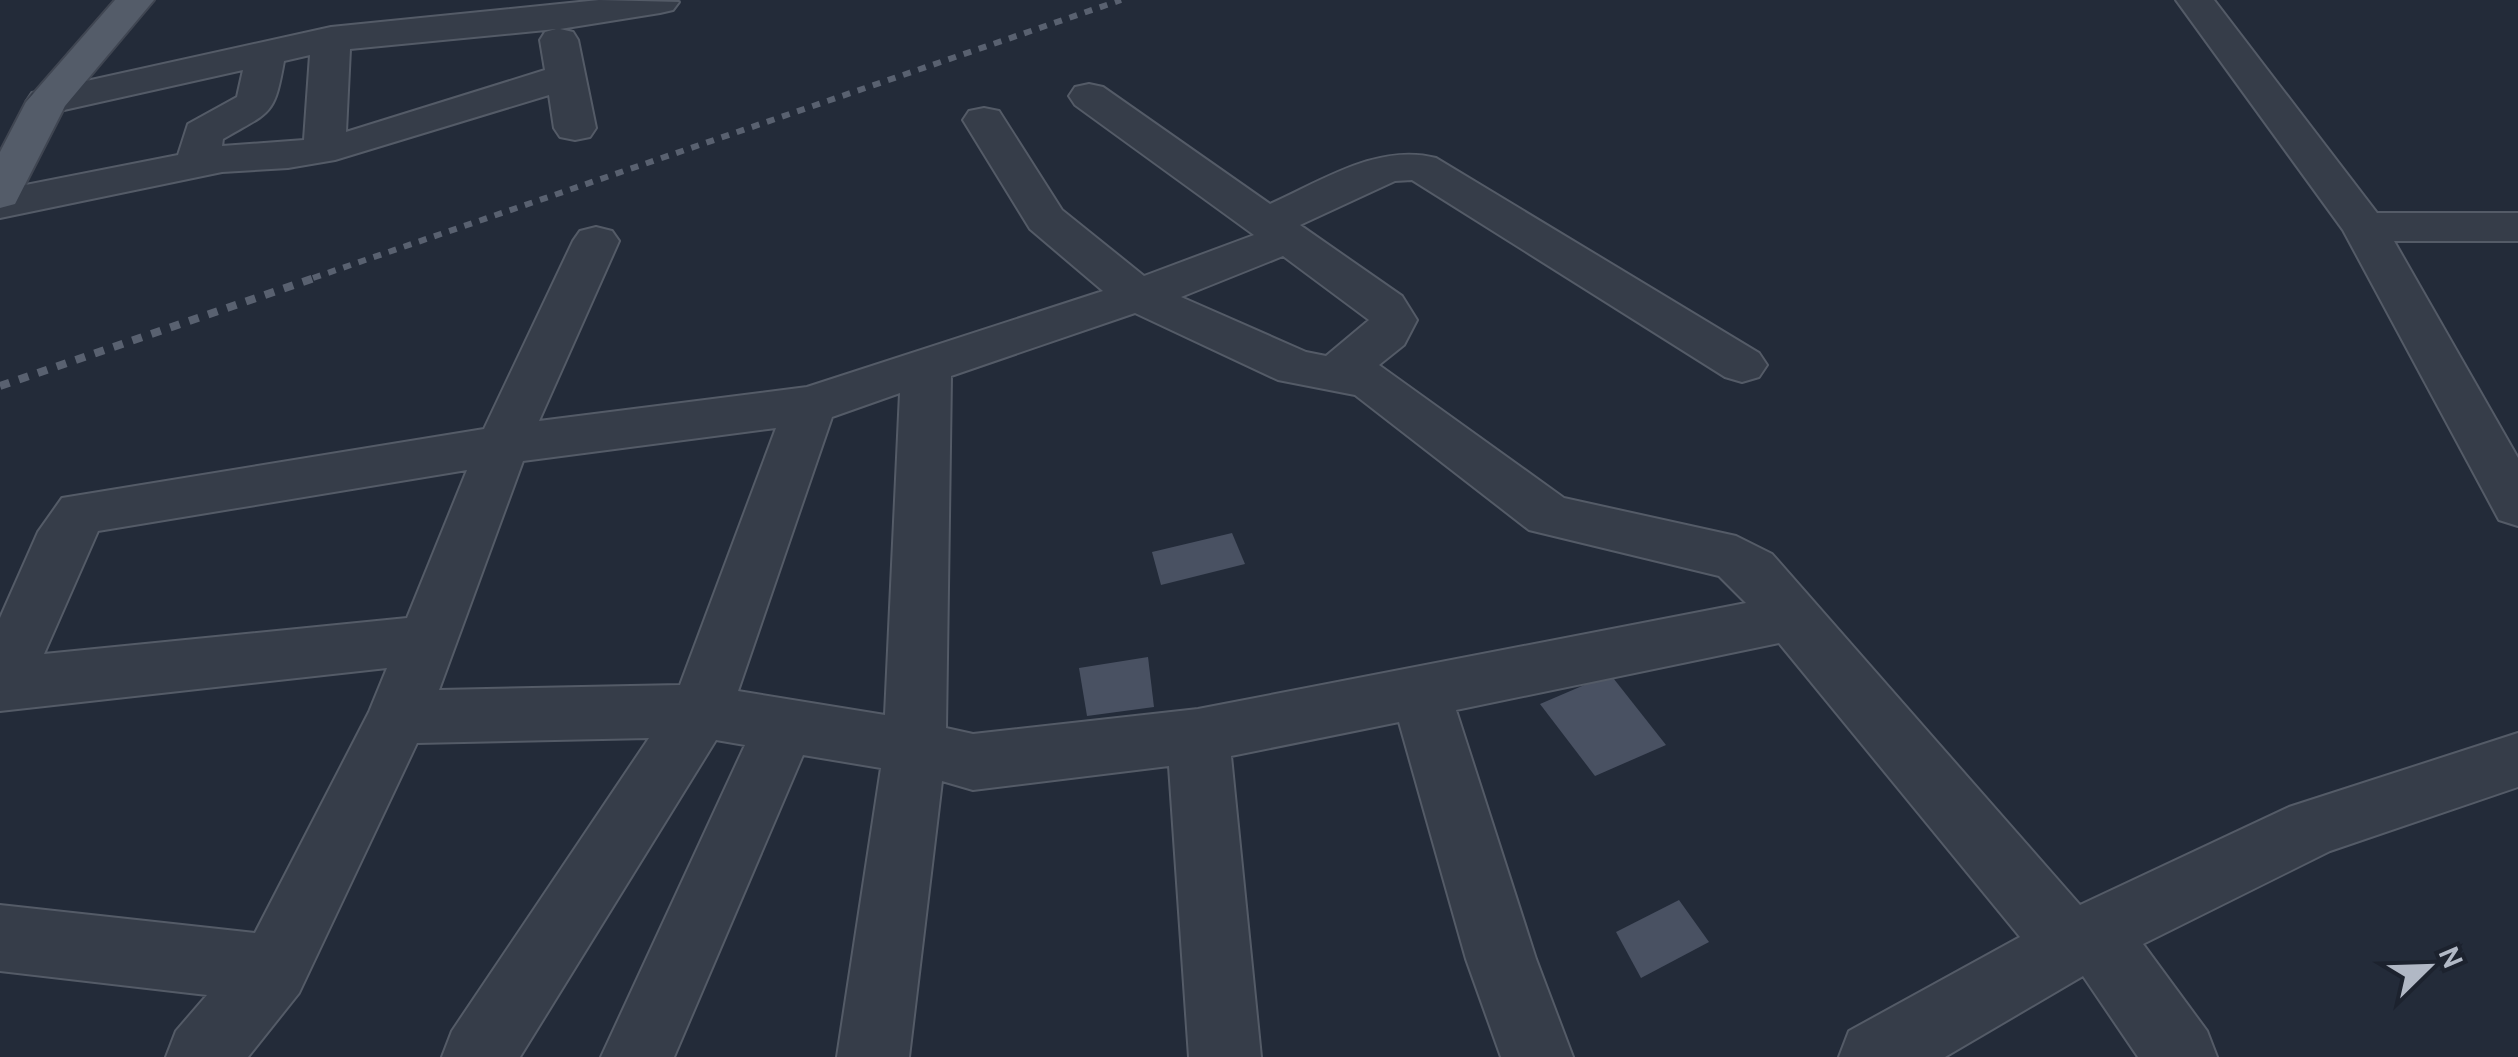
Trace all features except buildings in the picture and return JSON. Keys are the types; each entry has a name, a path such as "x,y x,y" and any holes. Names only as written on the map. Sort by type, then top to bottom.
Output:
{"main road":[{"path":"3,188 46,102 135,0"}],"street":[{"path":"2195,0 2364,227 2518,506"},
{"path":"46,102 330,38 555,18 660,2"},
{"path":"555,18 575,128"},
{"path":"324,149 330,38"},
{"path":"266,53 256,103 201,137 199,158 242,162 324,149 566,76"},
{"path":"1088,96 1385,307 1393,320 1387,333 1335,375"},
{"path":"984,120 1046,219 1138,296 1296,368 1378,386 1548,515 1736,558 1752,570 1789,618 2082,939 2181,1057"},
{"path":"3,188 218,160"},
{"path":"428,640 0,684 66,532 81,513 502,446 810,405 1138,296 1277,230 1386,168 1420,167 1742,365"},
{"path":"2364,227 2518,227"},
{"path":"202,1057 274,969 398,717 502,446 596,241"},
{"path":"873,1057 915,747 926,367"},
{"path":"478,1057 701,711 810,405"},
{"path":"398,717 701,711 915,747 973,762 1198,736 1789,618"},
{"path":"1421,694 1501,959 1537,1057"},
{"path":"637,1057 784,726"},
{"path":"1198,736 1225,1057"},
{"path":"1874,1057 2082,939 2312,828 2518,760"},
{"path":"0,938 274,969"}],"railway":[{"path":"313,278 1121,0"},
{"path":"0,386 320,276"}]}
